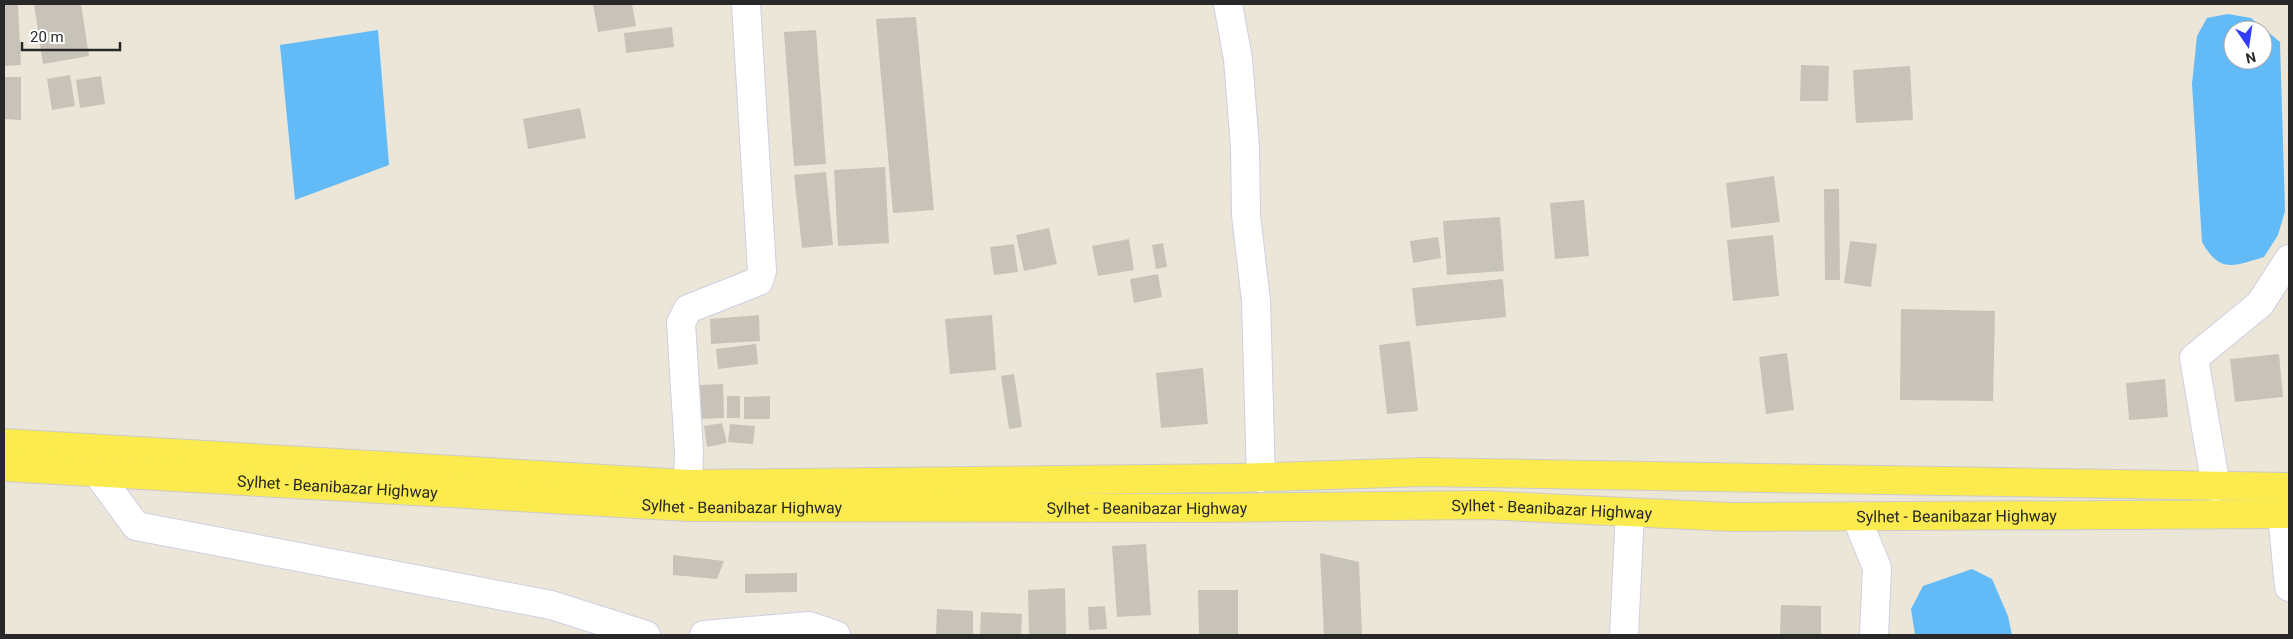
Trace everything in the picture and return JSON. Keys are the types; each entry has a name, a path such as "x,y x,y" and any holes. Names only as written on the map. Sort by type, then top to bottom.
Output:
{"main road":[{"name":"Sylhet - Beanibazar Highway","path":"4,443 688,484 1261,478 1424,472 2289,487"},
{"name":"Sylhet - Beanibazar Highway","path":"4,467 688,507 1210,508 1484,505 1730,517 2285,514"}],"street":[{"path":"688,484 689,452 681,323 688,309 759,280 762,271 746,4"},
{"path":"1228,4 1238,59 1245,147 1246,215 1256,301 1261,478"},
{"path":"2216,487 2194,358 2260,304 2289,258"},
{"path":"97,473 136,526 551,604 646,635"},
{"path":"1624,635 1630,512"},
{"path":"2285,514 2289,587"},
{"path":"1856,516 1878,568 1874,635"},
{"path":"704,635 809,626 836,635"}],"water":[{"path":"2228,14 2253,20 2223,20 2223,70 2273,70 2273,36 2280,42 2285,211 2278,235 2264,257 2236,265 2228,265 2215,259 2202,242 2192,84 2197,36 2207,18"},
{"path":"378,30 389,165 295,200 280,45"},
{"path":"1972,569 1992,579 2008,616 2012,635 1915,635 1911,609 1923,586"}],"building":[{"path":"4,4 18,4 21,65 4,66"},
{"path":"34,4 81,4 89,56 43,64"},
{"path":"593,4 632,4 636,26 598,32"},
{"path":"916,17 934,210 893,213 876,19"},
{"path":"672,27 674,47 626,53 624,33"},
{"path":"816,30 826,164 794,166 784,32"},
{"path":"1801,65 1829,66 1828,101 1800,101"},
{"path":"1910,66 1913,120 1856,123 1853,70"},
{"path":"70,75 75,106 52,110 47,79"},
{"path":"101,76 105,104 80,108 76,80"},
{"path":"4,77 21,77 21,120 4,119"},
{"path":"580,108 586,138 528,149 523,119"},
{"path":"885,167 889,243 838,246 834,170"},
{"path":"826,172 833,245 802,248 794,175"},
{"path":"1774,176 1780,222 1731,228 1726,183"},
{"path":"1824,189 1839,189 1840,280 1825,280"},
{"path":"1584,200 1589,256 1555,259 1550,203"},
{"path":"1500,217 1504,271 1447,275 1443,221"},
{"path":"1049,228 1057,264 1024,271 1016,235"},
{"path":"1773,235 1779,296 1733,301 1727,240"},
{"path":"1438,237 1441,258 1413,263 1410,241"},
{"path":"1129,239 1134,270 1098,276 1092,246"},
{"path":"1850,241 1877,244 1871,287 1844,283"},
{"path":"1163,243 1167,267 1156,269 1152,245"},
{"path":"1014,244 1018,272 994,275 990,247"},
{"path":"1158,274 1162,297 1134,303 1130,279"},
{"path":"1503,279 1506,317 1416,326 1412,288"},
{"path":"1901,309 1995,311 1993,401 1900,400"},
{"path":"759,315 760,341 711,344 710,319"},
{"path":"992,315 996,370 950,374 945,319"},
{"path":"1410,341 1418,411 1387,414 1379,345"},
{"path":"756,344 758,364 718,369 716,349"},
{"path":"1787,353 1794,410 1766,414 1759,357"},
{"path":"2279,354 2283,397 2235,402 2230,359"},
{"path":"1203,368 1208,424 1161,428 1156,373"},
{"path":"1014,374 1022,427 1009,429 1001,376"},
{"path":"2165,379 2168,417 2129,420 2126,383"},
{"path":"723,384 724,418 701,419 700,385"},
{"path":"727,396 740,396 740,418 727,418"},
{"path":"770,396 770,419 744,419 744,397"},
{"path":"722,423 727,443 707,447 704,426"},
{"path":"730,424 755,426 753,444 728,442"},
{"path":"1146,544 1151,615 1117,617 1112,546"},
{"path":"1320,553 1359,562 1362,635 1324,635"},
{"path":"673,555 724,561 717,579 673,575"},
{"path":"797,573 797,592 745,593 745,574"},
{"path":"1065,588 1066,635 1029,635 1028,590"},
{"path":"1198,590 1238,590 1238,635 1199,635"},
{"path":"1781,605 1821,606 1821,635 1780,635"},
{"path":"1105,606 1107,629 1089,630 1088,607"},
{"path":"937,609 973,611 973,635 936,635"},
{"path":"981,612 1022,614 1021,635 980,635"}]}
